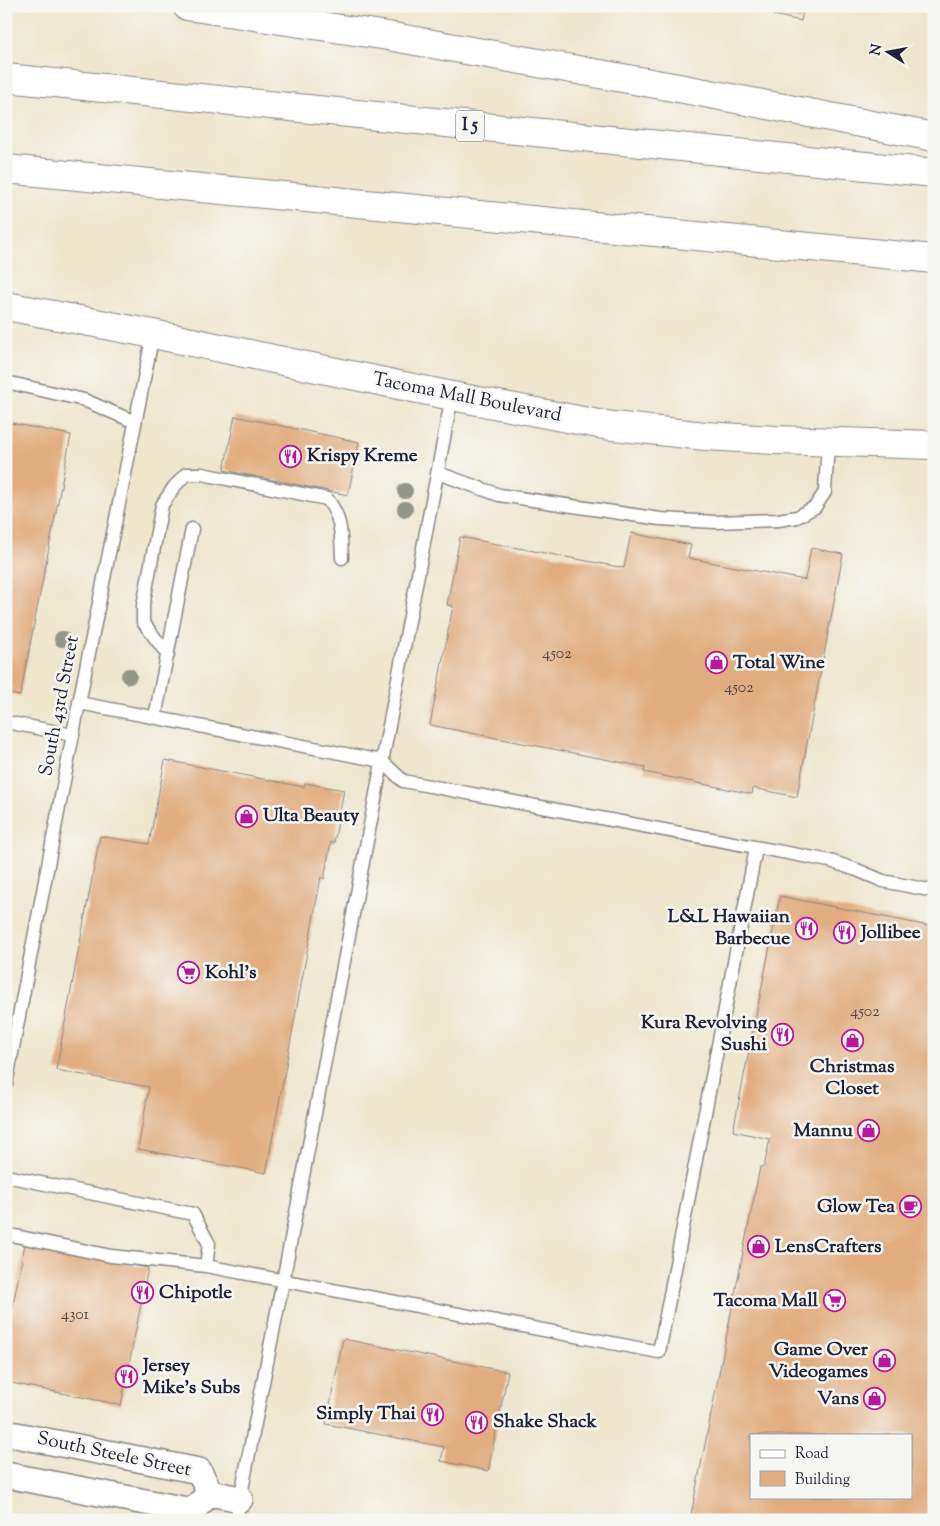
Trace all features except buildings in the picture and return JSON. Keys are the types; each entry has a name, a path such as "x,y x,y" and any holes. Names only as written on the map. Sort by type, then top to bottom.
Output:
{"main road":[{"path":"187,6 388,36 693,90 934,137"},
{"name":"I 5","path":"6,78 934,173"},
{"path":"6,169 934,259"},
{"name":"Tacoma Mall Boulevard","path":"6,306 604,425 705,436 828,442 934,444"}],"street":[{"name":"South Steele Street","path":"6,1433 199,1471 210,1493 238,1509"},
{"name":"South Steele Street","path":"6,1475 192,1511 210,1493"}],"lane":[{"name":"South 43rd Street","path":"6,1084 79,703 153,334"},
{"path":"6,382 84,400 136,422"},
{"path":"238,1509 452,396"},
{"path":"438,473 499,495 660,519 715,522 778,520 797,517 814,507 825,492 828,442"},
{"path":"168,655 143,622 144,606 162,505 174,487 186,474 202,474 327,499 334,508 341,526 342,558"},
{"path":"155,717 192,529"},
{"path":"79,703 382,761 402,781 830,861 883,880 934,891"},
{"path":"6,722 73,735"},
{"path":"6,1234 111,1256 206,1266 659,1352 756,848"},
{"path":"6,1176 193,1214 209,1244 206,1266"}],"place":[{"name":"Krispy Kreme","path":"291,456"},
{"name":"Total Wine","path":"717,663"},
{"name":"Ulta Beauty","path":"247,816"},
{"name":"L&L Hawaiian Barbecue","path":"806,928"},
{"name":"Jollibee","path":"845,933"},
{"name":"Kohl's","path":"189,973"},
{"name":"Kura Revolving Sushi","path":"783,1034"},
{"name":"Christmas Closet","path":"852,1041"},
{"name":"Mannu","path":"869,1131"},
{"name":"Glow Tea","path":"911,1207"},
{"name":"LensCrafters","path":"759,1247"},
{"name":"Chipotle","path":"143,1293"},
{"name":"Tacoma Mall","path":"834,1301"},
{"name":"Game Over Videogames","path":"884,1361"},
{"name":"Jersey Mike's Subs","path":"127,1377"},
{"name":"Vans","path":"875,1399"},
{"name":"Simply Thai","path":"432,1414"},
{"name":"Shake Shack","path":"477,1422"}]}
